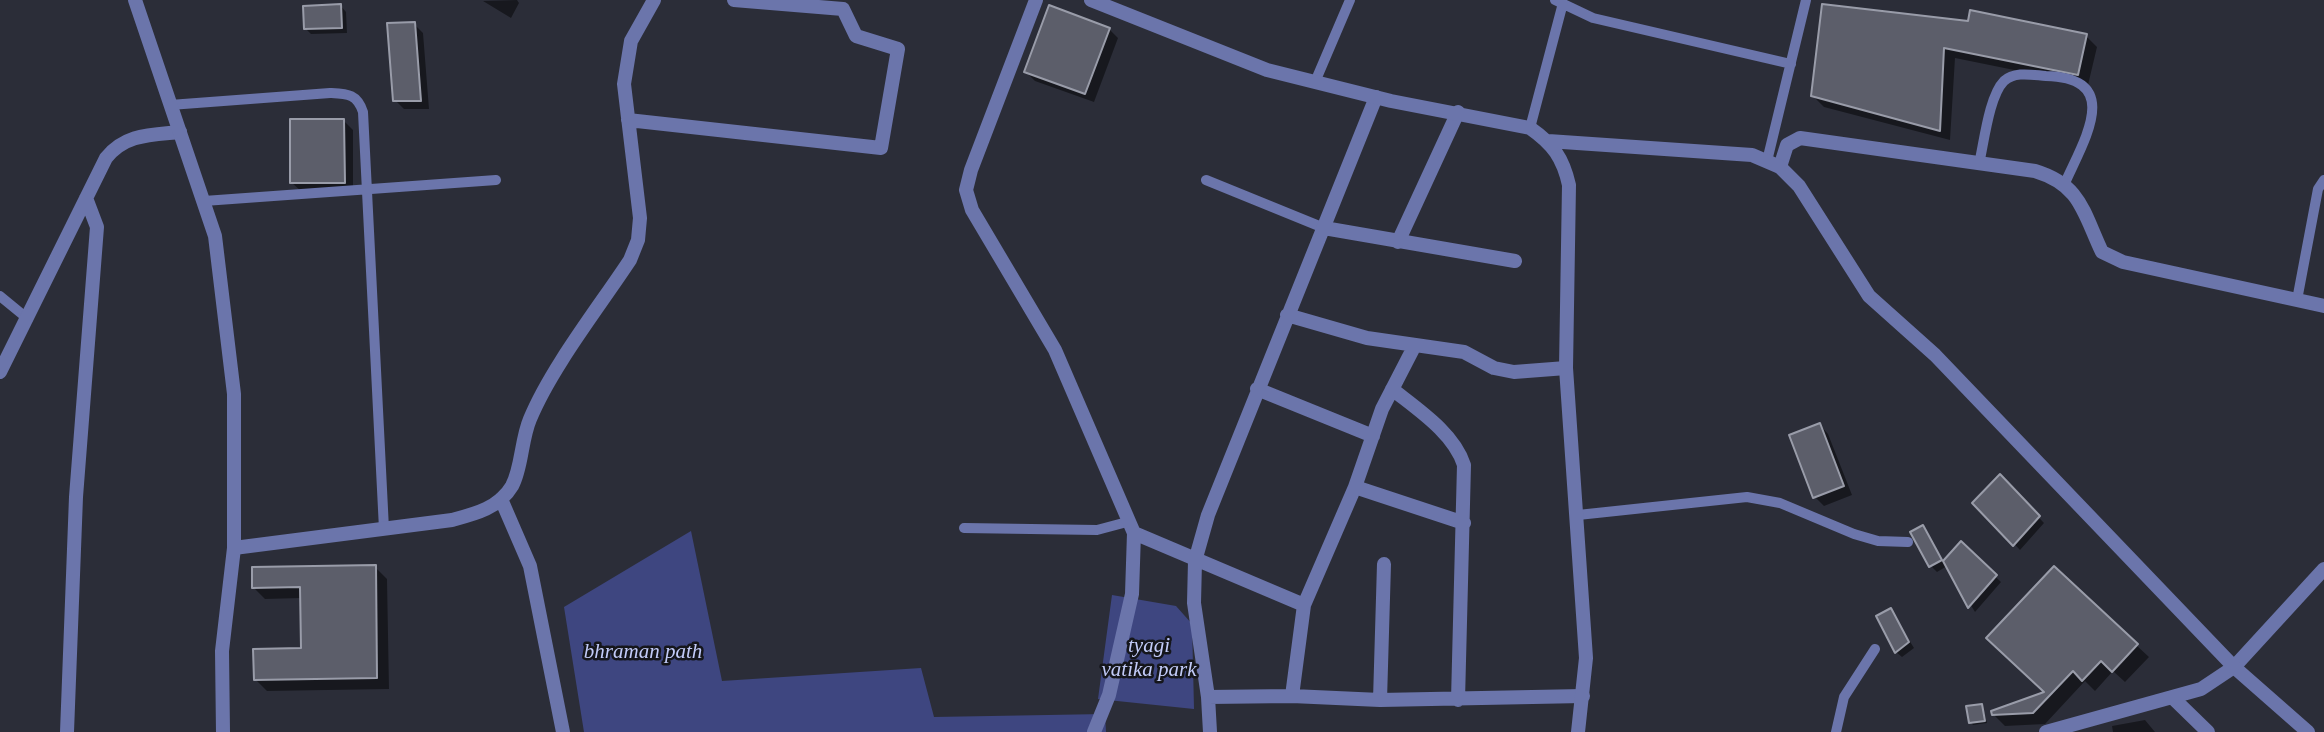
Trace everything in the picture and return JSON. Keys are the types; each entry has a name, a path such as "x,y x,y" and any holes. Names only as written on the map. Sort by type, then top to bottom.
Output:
{"street":[{"path":"135,0 215,236 234,394 234,548 222,651 223,732"},
{"path":"234,548 452,520 482,512 500,499 512,485 526,430 541,397 630,260 638,240 640,218 624,84 631,41 653,0"},
{"path":"628,120 881,148 898,49 856,36 843,9 734,0"},
{"path":"1036,0 966,190 972,210 1055,350 1131,528 1132,594 1102,713 1094,732"},
{"path":"1091,0 1267,70 1377,97 1530,128 1548,141 1564,162 1569,185 1566,368 1586,658 1578,732"},
{"path":"1210,732 1208,697 1194,603 1195,561 1208,516 1257,389 1377,97"},
{"path":"1398,242 1458,112"},
{"path":"0,372 106,158 116,145 135,137 180,132"},
{"path":"1774,164 1787,145 1800,138 2035,171 2065,183 2076,197 2102,252 2123,262 2324,306"},
{"path":"1548,141 1752,155 1774,164 1799,186 1870,296 1935,355 2234,667 2308,732"},
{"path":"67,732 76,497 97,226 86,198"},
{"path":"1324,228 1516,261"},
{"path":"1287,314 1367,338 1464,352 1494,368 1514,372 1566,368"},
{"path":"1292,696 1304,605 1392,389 1415,345"},
{"path":"1257,389 1373,436"},
{"path":"1392,389 1421,412 1460,453 1466,479 1458,699"},
{"path":"1354,487 1464,523"},
{"path":"500,499 530,566 563,732"},
{"path":"1131,528 1195,561 1304,605"},
{"path":"1380,700 1384,564"},
{"path":"2046,732 2096,726 2201,689 2234,667 2324,569"},
{"path":"1208,697 1292,696 1380,700 1583,696"},
{"path":"2172,697 2206,731"},
{"path":"1102,713 1110,732"}],"lane":[{"path":"1315,82 1350,0"},
{"path":"1774,164 1791,64 1806,0"},
{"path":"1530,128 1559,1 1593,18 1791,64"},
{"path":"1979,164 1996,94 2005,80 2017,75 2056,76 2081,84 2091,93 2093,108 2090,125 2065,183"},
{"path":"170,106 330,93 352,95 359,100 363,112 383,529"},
{"path":"204,201 237,196 366,191 496,180"},
{"path":"1206,180 1324,228"},
{"path":"2297,300 2318,189 2324,180"},
{"path":"0,296 28,319"},
{"path":"1578,516 1747,496 1772,501 1878,541 1908,542"},
{"path":"964,528 1131,528"},
{"path":"1836,732 1844,697 1875,649"}],"green space":[{"name":"bhraman path","path":"691,531 722,681 921,668 934,717 1105,714 1106,732 584,732 564,607"},
{"name":"tyagi vatika park","path":"1112,595 1176,606 1192,624 1194,709 1098,699"}],"building":[{"path":"341,4 342,28 304,29 303,6"},
{"path":"1822,4 1968,21 1970,10 2087,34 2078,75 1944,48 1940,131 1811,96"},
{"path":"1049,5 1110,28 1085,94 1024,72"},
{"path":"415,22 421,101 393,101 387,23"},
{"path":"290,119 344,119 345,183 290,183"},
{"path":"1820,423 1844,486 1813,498 1789,435"},
{"path":"2000,474 2040,516 2013,546 1972,503"},
{"path":"1923,525 1942,560 1929,567 1910,532"},
{"path":"1961,541 1997,575 1968,608 1943,561"},
{"path":"376,565 377,678 254,680 253,649 301,648 300,587 252,588 252,567"},
{"path":"2054,566 2138,644 2112,672 2101,661 2082,681 2073,671 2033,713 1992,715 1991,711 2044,692 1986,638"},
{"path":"1891,608 1909,642 1895,653 1876,616"},
{"path":"1982,704 1985,721 1969,723 1966,706"}]}
